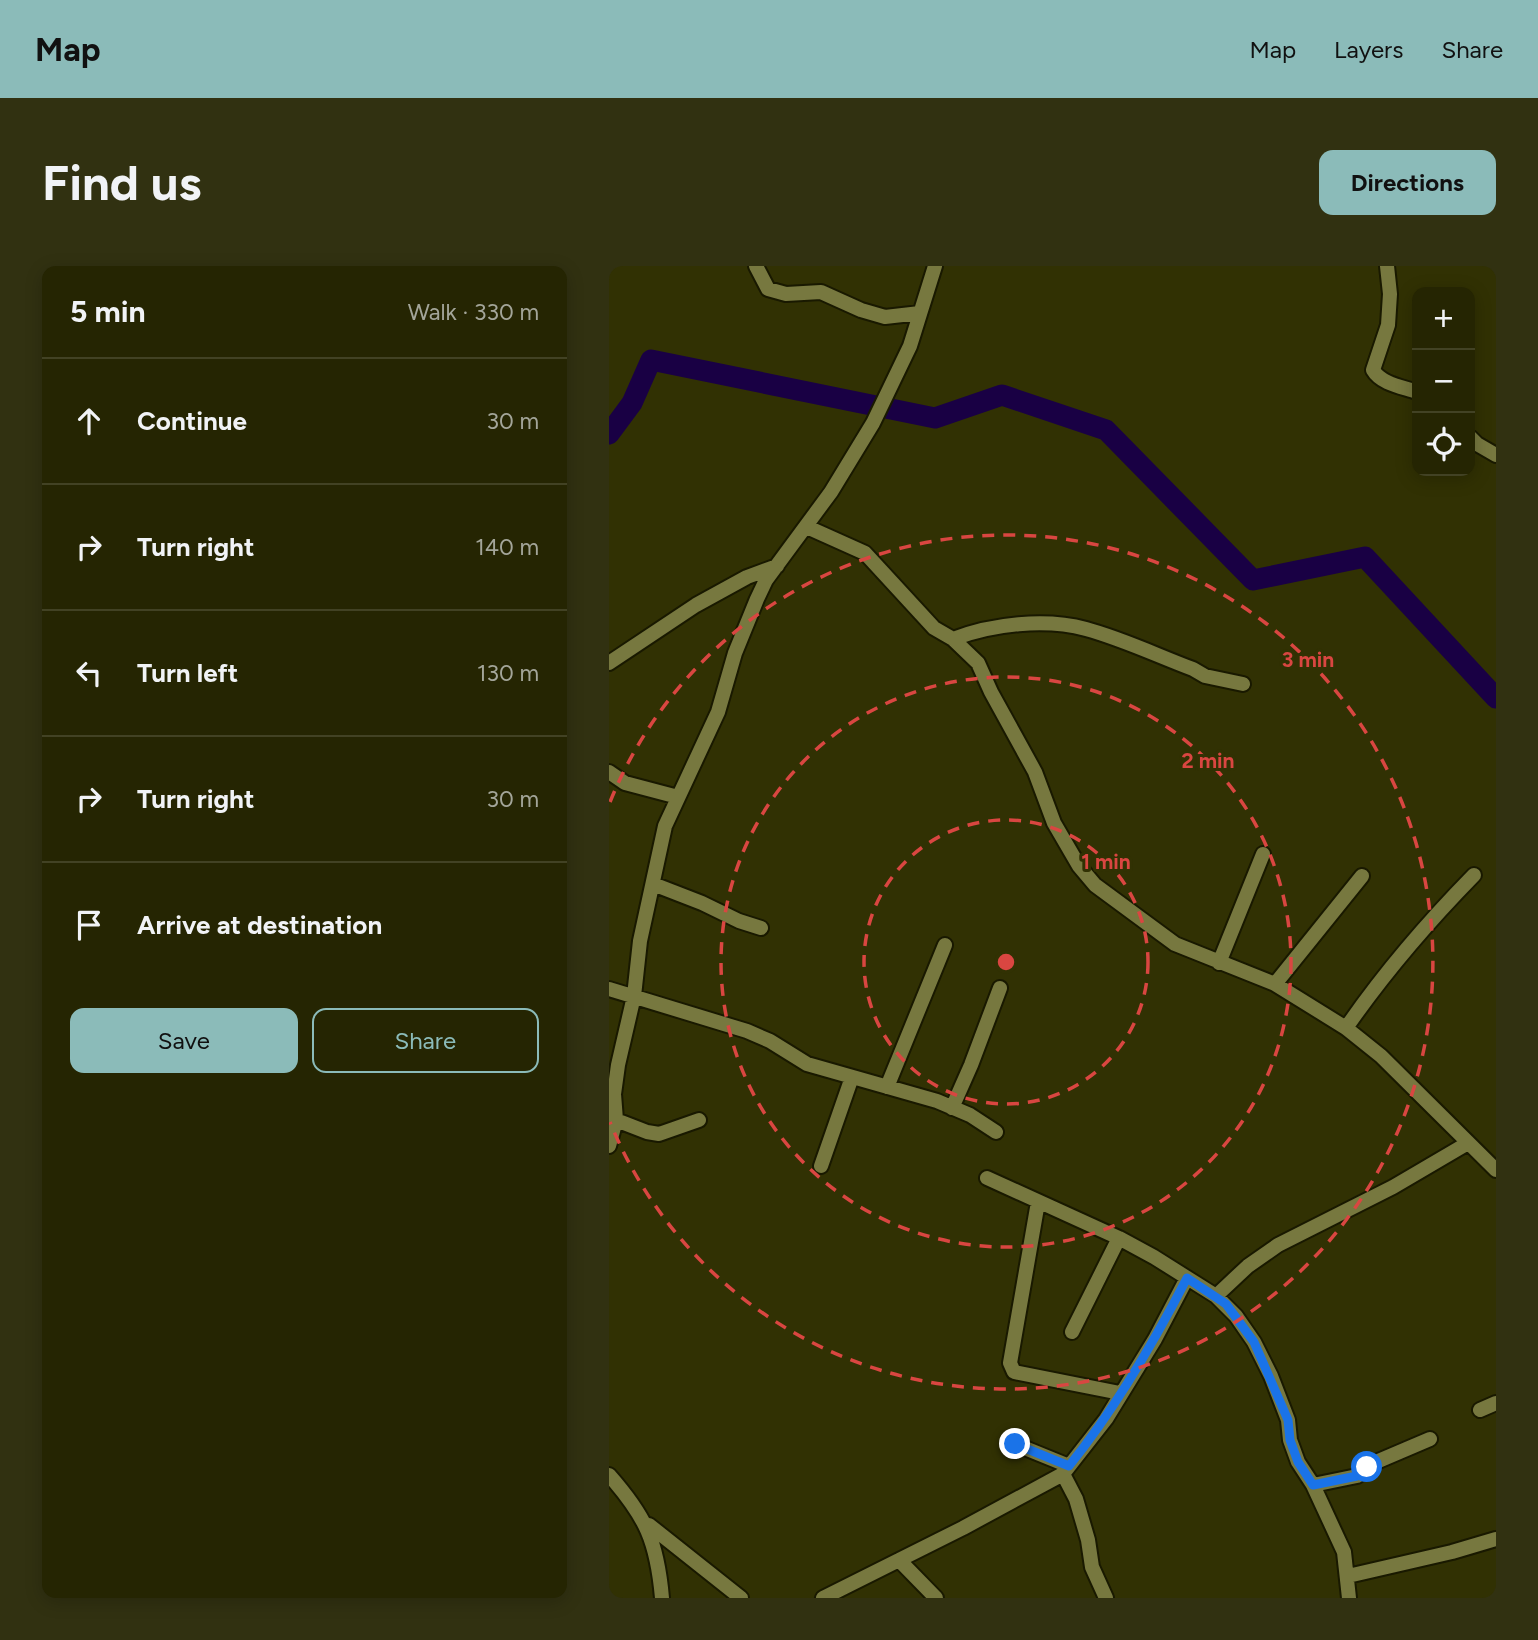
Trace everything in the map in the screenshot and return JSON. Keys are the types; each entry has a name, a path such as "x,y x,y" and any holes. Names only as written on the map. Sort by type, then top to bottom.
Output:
{"street":[{"path":"756,266 768,289 786,294 821,292 861,310 885,317 920,313"},
{"path":"609,1146 616,1121 614,1094 618,1065 634,996 640,941 665,826 718,712 735,653 766,580 807,527 873,424 910,346 935,266"},
{"path":"1387,266 1390,294 1388,325 1373,370 1385,381 1412,390"},
{"path":"1475,442 1496,455"},
{"path":"807,527 865,553 934,628 953,639 978,663 1035,772 1054,823 1079,866 1095,885 1175,944 1275,984 1346,1028 1381,1056 1468,1143 1494,1165"},
{"path":"609,663 696,605 747,577 779,565"},
{"path":"953,639 995,627 1039,624 1084,628 1193,668 1205,676 1243,684"},
{"path":"609,772 625,783 678,797"},
{"path":"1219,963 1263,854"},
{"path":"1346,1028 1374,988 1435,914 1474,875"},
{"path":"1275,984 1362,876"},
{"path":"653,884 761,928"},
{"path":"887,1087 945,945"},
{"path":"952,1108 1000,988"},
{"path":"609,989 747,1031 770,1041 807,1064 952,1108 970,1115 996,1132"},
{"path":"821,1166 852,1077"},
{"path":"616,1121 659,1134 699,1120"},
{"path":"1216,1296 1248,1266 1278,1245 1393,1188 1468,1143"},
{"path":"987,1178 1119,1238 1154,1257 1216,1296 1236,1316 1254,1342 1288,1420 1290,1440 1298,1462 1313,1485 1344,1552 1349,1598"},
{"path":"1038,1202 1010,1363 1014,1372 1121,1393"},
{"path":"1072,1332 1119,1238"},
{"path":"823,1598 1066,1470 1106,1419 1155,1339 1187,1278"},
{"path":"1480,1410 1496,1403"},
{"path":"1313,1485 1357,1476 1376,1462 1430,1439"},
{"path":"1015,1444 1066,1470 1088,1540 1091,1567 1105,1598"},
{"path":"609,1475 643,1519 741,1598"},
{"path":"643,1519 653,1540 662,1598"},
{"path":"1347,1576 1496,1539"},
{"path":"899,1560 936,1598"}],"waterway":[{"path":"609,434 632,403 651,360 935,418 1002,395 1106,430 1253,580 1365,557 1496,698"}],"route":[{"path":"1015,1444 1069,1466 1106,1419 1155,1339 1187,1278 1226,1304 1254,1342 1288,1420 1290,1440 1298,1462 1313,1485 1357,1476 1367,1467"}]}
